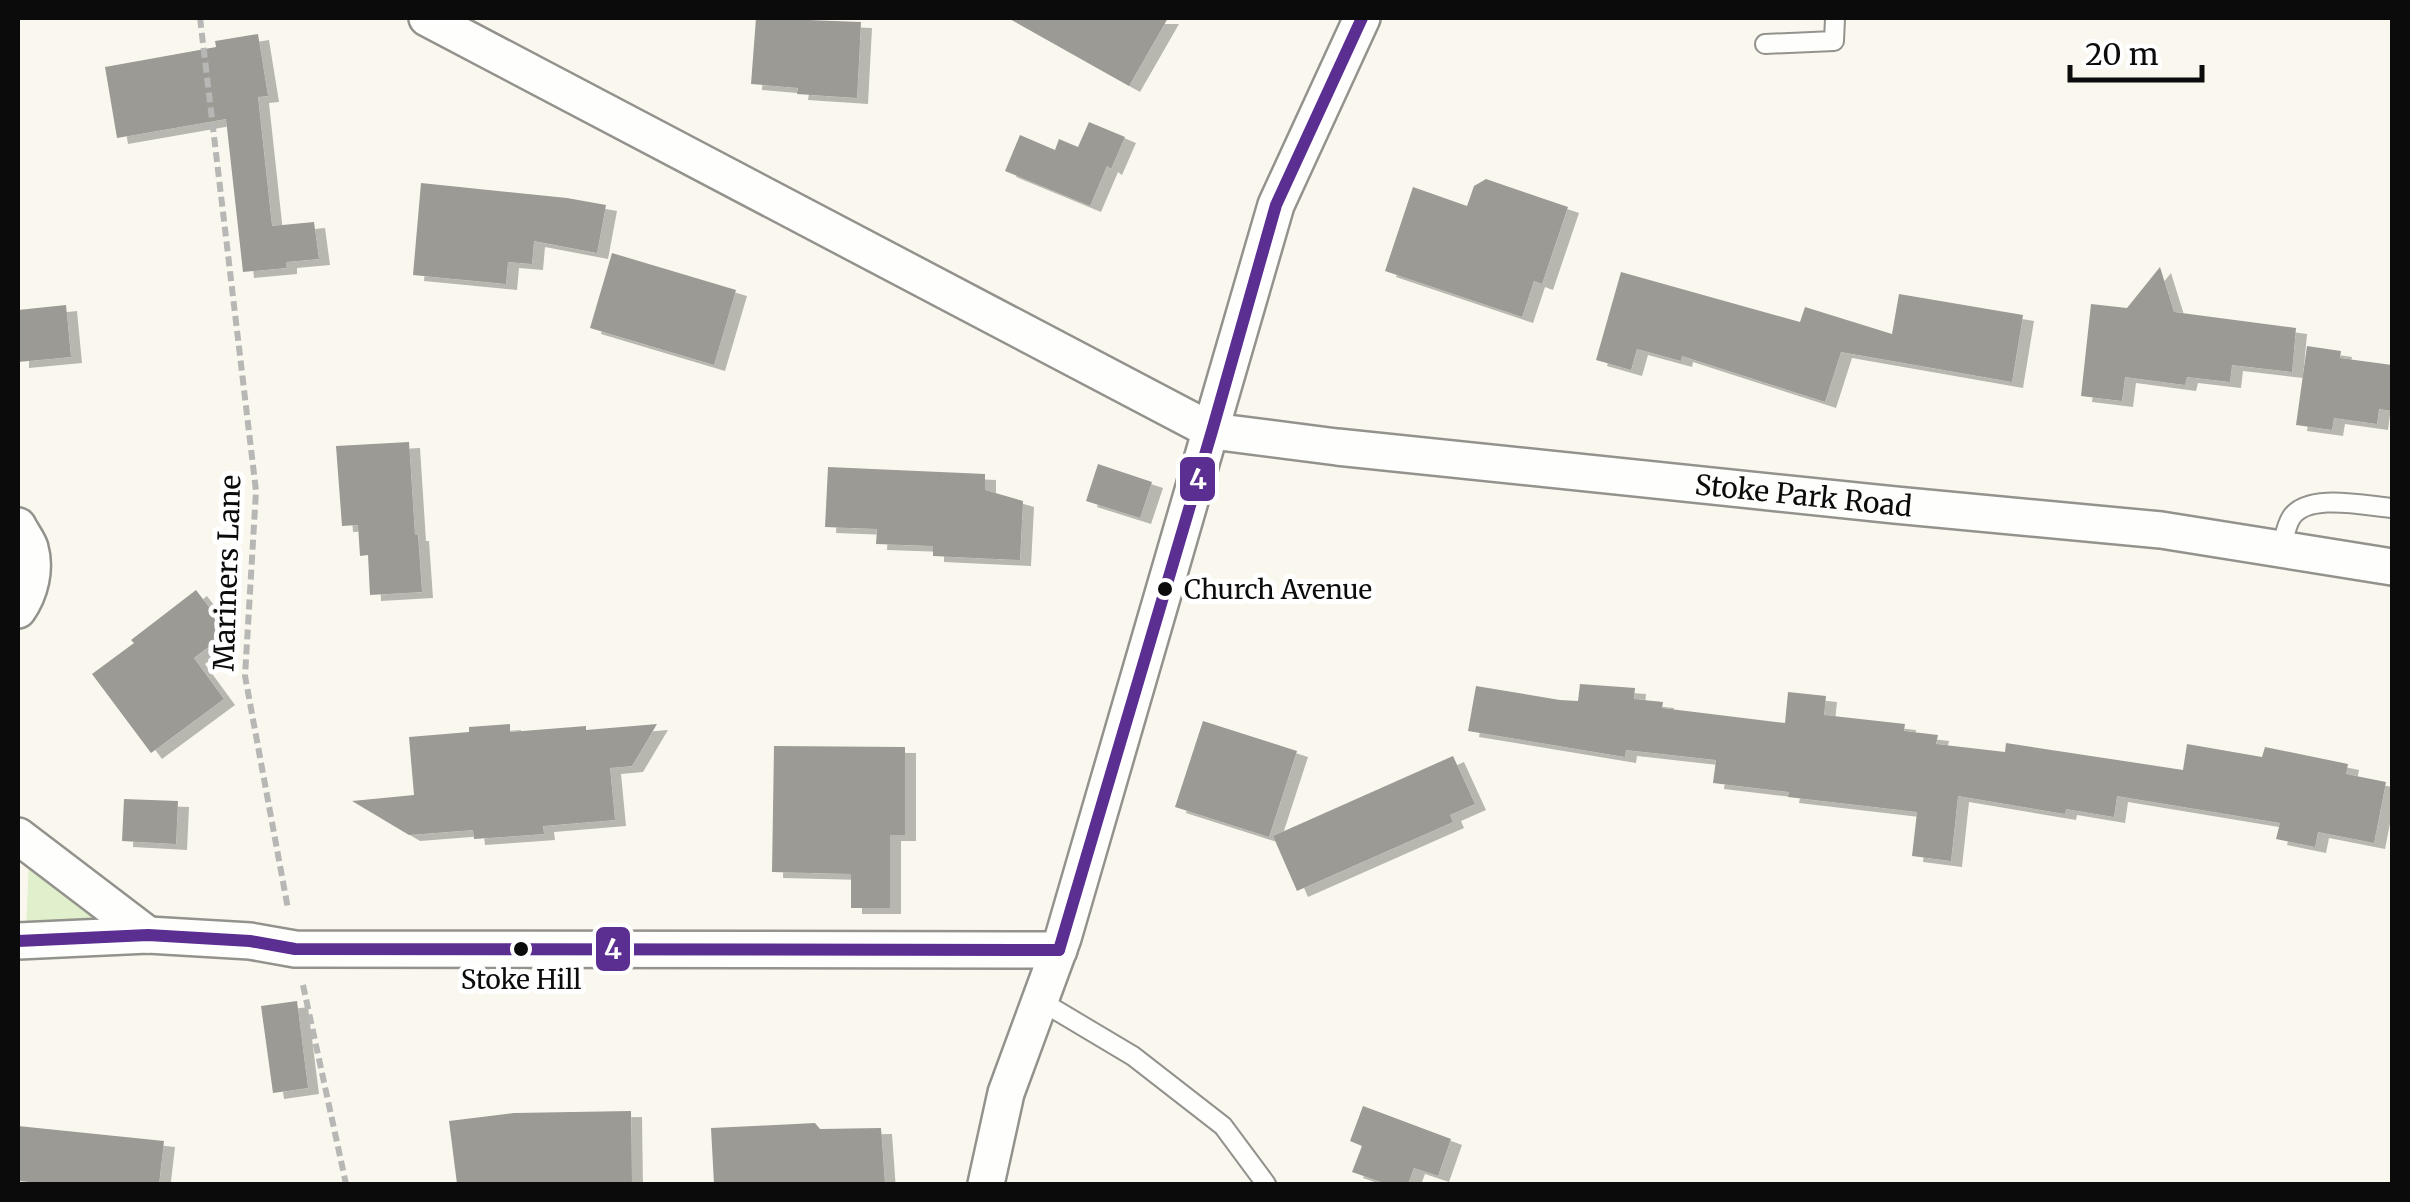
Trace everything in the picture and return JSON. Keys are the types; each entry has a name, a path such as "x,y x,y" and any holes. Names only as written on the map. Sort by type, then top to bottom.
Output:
{"street":[{"path":"427,18 1212,431"},
{"path":"986,1184 1006,1093 1059,950 1276,205 1362,18"},
{"name":"Stoke Park Road","path":"1212,431 1895,506 2161,530 2392,567"},
{"path":"18,526 30,548 32,580 18,610"},
{"path":"18,836 148,935"},
{"path":"18,941 148,935 250,941 295,948 1059,950"}],"lane":[{"path":"1765,44 1834,41 1835,18"},
{"path":"2281,549 2292,516 2308,504 2330,502 2392,508"},
{"path":"1039,1000 1133,1056 1223,1126 1266,1184"}],"path":[{"name":"Mariners Lane","path":"200,18 256,491 244,676 295,948 346,1184"}],"green space":[{"path":"29,860 111,927 26,929"}],"building":[{"path":"756,18 861,22 857,98 797,94 798,88 751,84"},
{"path":"1008,18 1168,18 1129,86"},
{"path":"258,34 268,96 258,97 272,226 314,222 319,259 286,262 286,268 243,272 226,119 117,138 105,67 216,47 215,41"},
{"path":"1089,122 1125,137 1090,206 1005,171 1020,135 1055,150 1059,139 1078,147"},
{"path":"1486,179 1568,207 1542,284 1534,281 1522,317 1385,271 1413,187 1467,206 1474,186"},
{"path":"421,183 606,205 597,253 534,241 532,264 508,262 506,284 413,275"},
{"path":"612,253 736,290 714,365 590,328"},
{"path":"2160,267 2174,312 2296,328 2292,372 2232,365 2230,382 2187,377 2185,385 2125,377 2122,401 2081,396 2091,304 2127,308"},
{"path":"1621,272 1800,322 1805,307 1892,334 1899,294 2023,315 2012,382 1841,352 1825,402 1682,356 1681,361 1637,349 1631,370 1596,360"},
{"path":"66,305 71,357 18,362 18,310"},
{"path":"2307,346 2341,351 2340,358 2392,365 2392,411 2379,409 2377,424 2334,418 2332,430 2296,425"},
{"path":"409,442 422,592 370,595 368,555 360,556 358,525 342,526 336,446"},
{"path":"1098,464 1152,482 1140,518 1086,501"},
{"path":"828,467 985,474 985,490 1023,501 1020,560 933,556 933,546 876,544 877,529 825,527"},
{"path":"196,590 228,632 194,658 224,699 151,753 92,674"},
{"path":"1580,684 1635,688 1634,699 1663,702 1662,708 1785,723 1788,692 1826,696 1824,715 1905,724 1904,731 1938,735 1936,744 2005,752 2006,743 2183,770 2187,744 2262,757 2265,747 2348,764 2346,774 2386,782 2374,843 2318,832 2315,847 2276,839 2280,823 2117,796 2114,817 2066,809 2065,814 1958,796 1951,861 1912,856 1917,812 1788,797 1789,792 1713,783 1716,760 1626,750 1625,757 1468,731 1476,686 1578,701"},
{"path":"1203,721 1297,751 1269,837 1175,807"},
{"path":"510,724 510,732 657,724 632,766 610,768 615,820 543,826 544,834 474,839 473,830 409,835 352,801 414,795 409,737"},
{"path":"774,746 905,747 905,835 890,835 890,908 851,908 851,874 772,872"},
{"path":"1453,756 1475,804 1450,815 1453,822 1297,891 1273,836"},
{"path":"124,799 178,801 176,844 122,841"},
{"path":"297,1001 308,1088 273,1093 261,1006"},
{"path":"1363,1106 1451,1139 1438,1176 1414,1168 1408,1184 1387,1184 1352,1172 1362,1146 1350,1141"},
{"path":"631,1111 632,1184 457,1184 449,1121 514,1113"},
{"path":"815,1123 820,1129 881,1128 885,1184 714,1184 711,1128"},
{"path":"18,1126 164,1141 159,1184 18,1181"}],"transit line":[{"name":"4","path":"1059,950 1276,205 1362,18"},
{"name":"4","path":"18,941 148,935 250,941 295,949 1059,950"}],"place":[{"name":"Church Avenue","path":"1165,589"},
{"name":"Stoke Hill","path":"521,949"}]}
